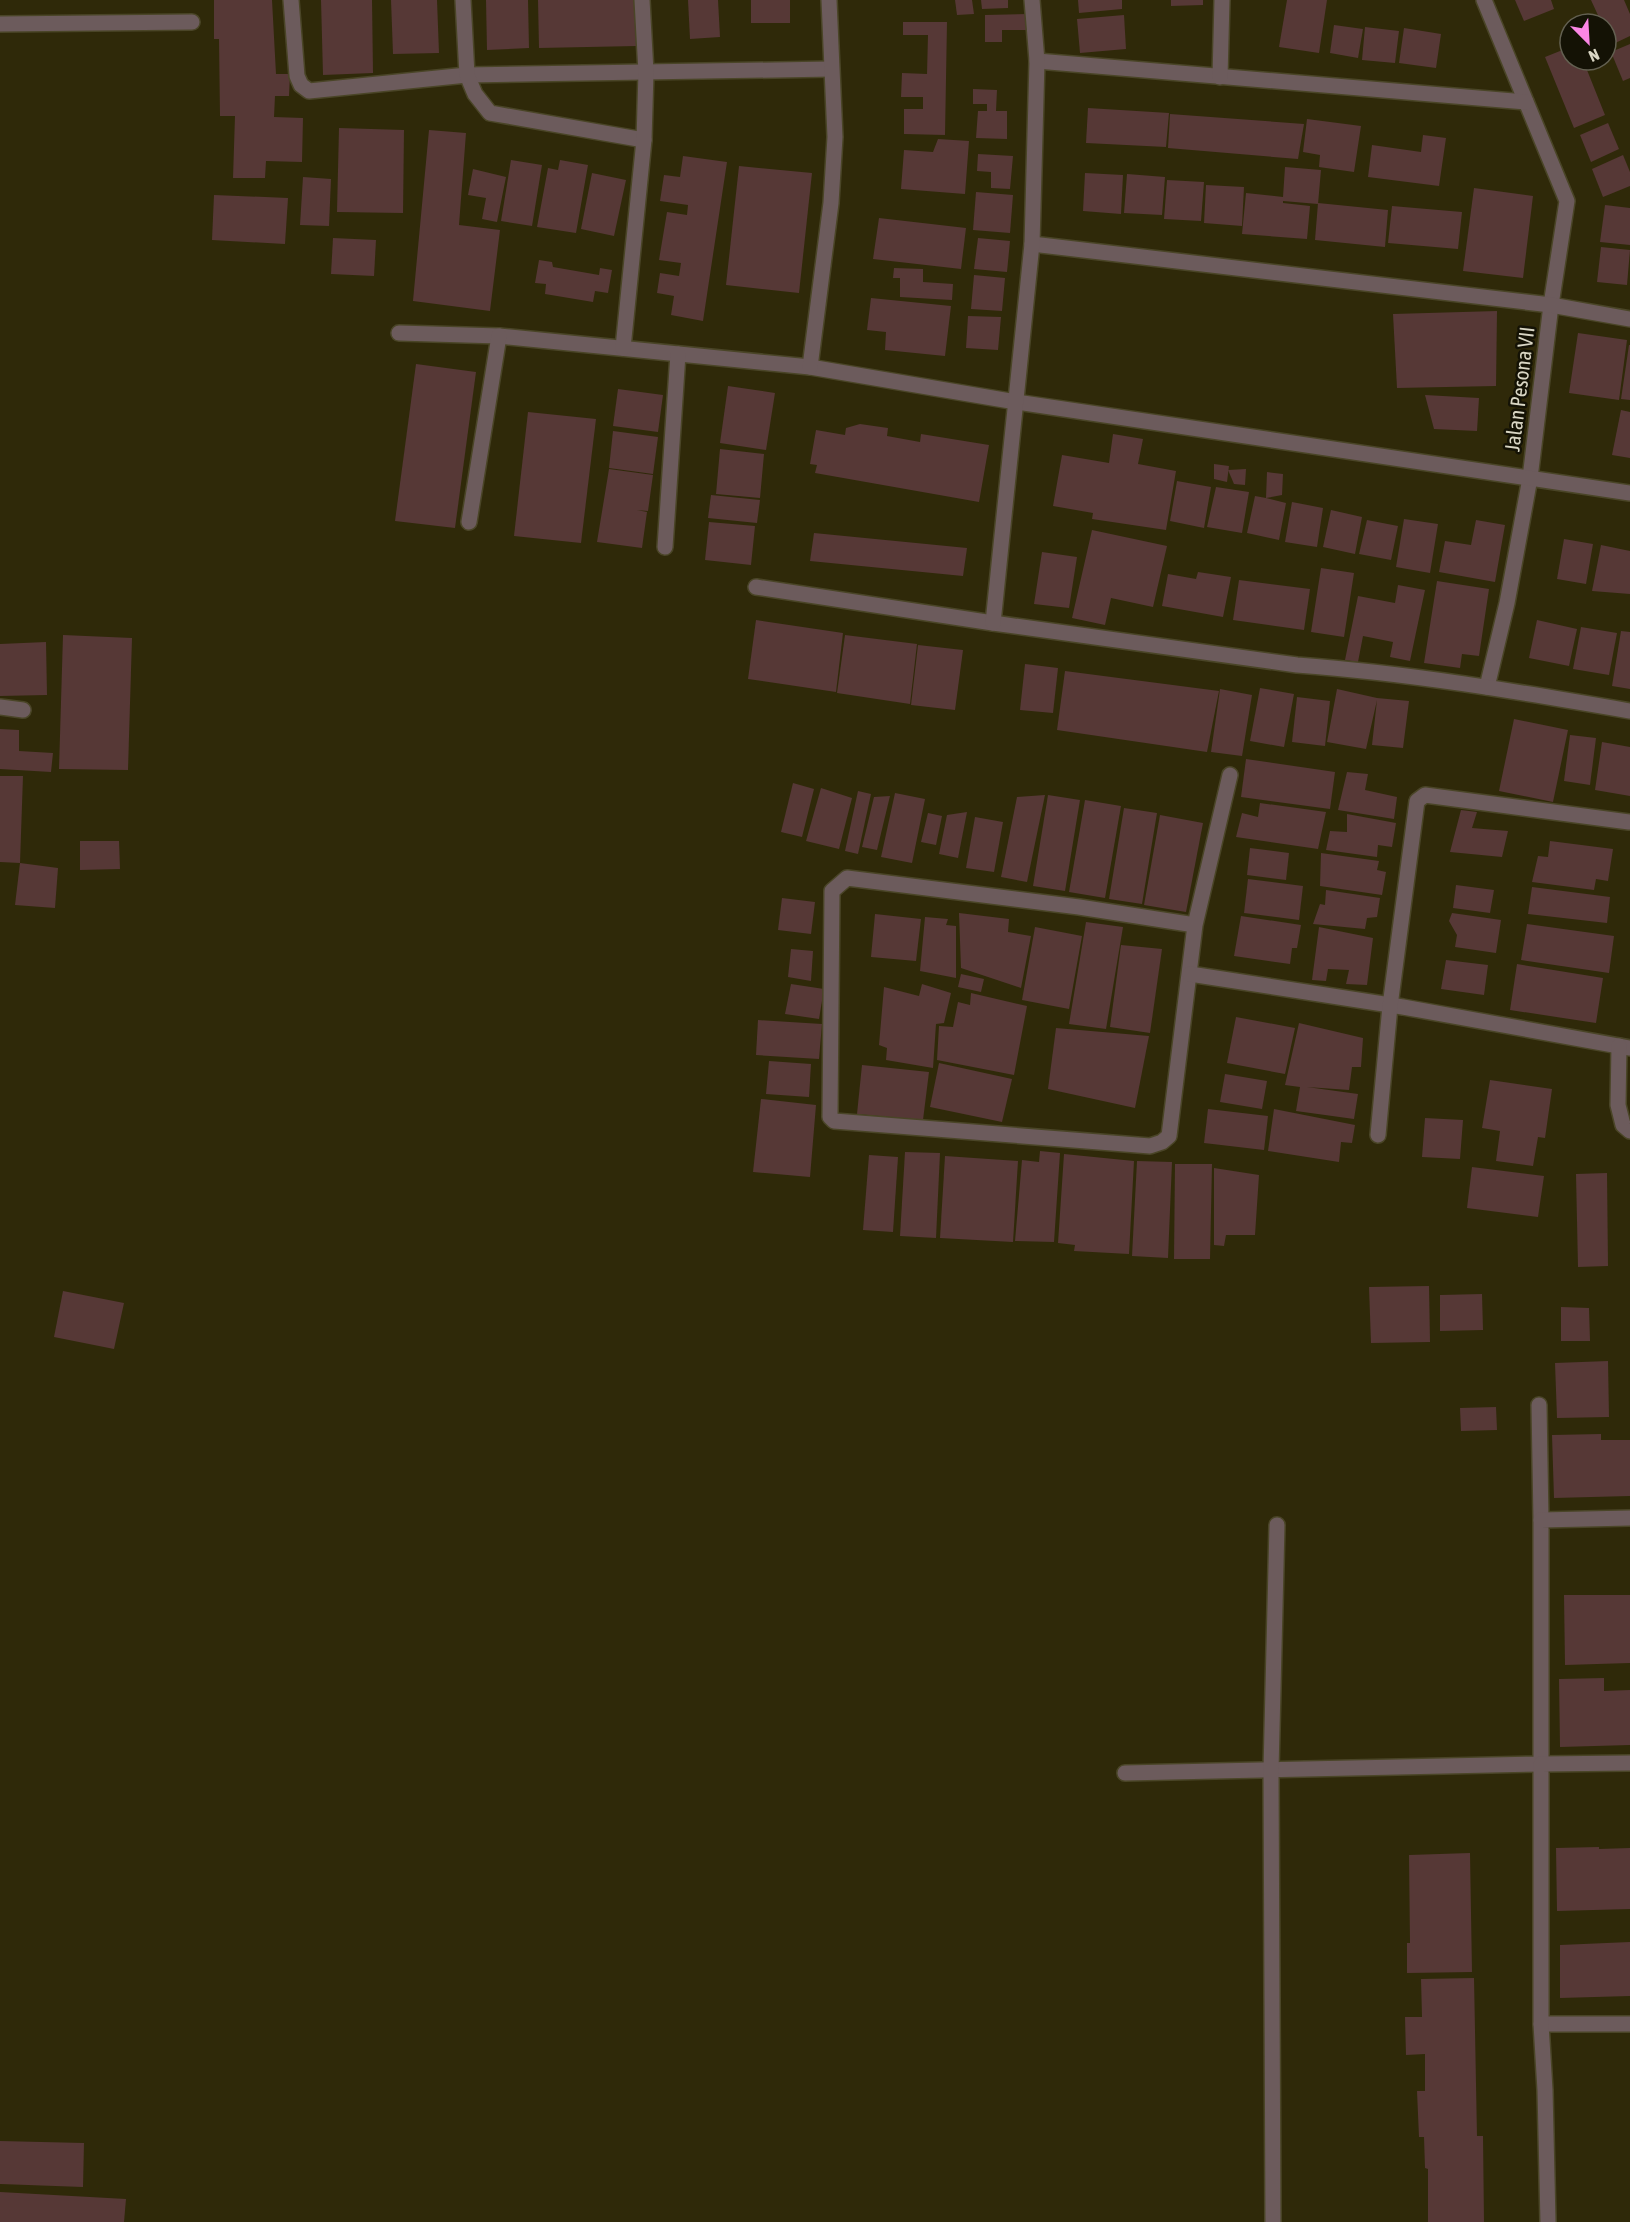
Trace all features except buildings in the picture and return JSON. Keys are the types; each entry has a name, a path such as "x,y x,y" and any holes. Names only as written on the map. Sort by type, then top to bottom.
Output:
{"street":[{"path":"291,0 297,76 301,85 309,91 467,75 831,69"},
{"path":"463,0 467,75 475,94 490,112 644,140"},
{"path":"623,348 644,140 646,72 642,0"},
{"path":"810,367 831,203 835,137 829,0"},
{"path":"993,623 1032,244 1037,61 1032,0"},
{"path":"1220,77 1222,0"},
{"name":"Jalan Pesona VII","path":"1484,0 1567,201 1551,305 1530,478 1507,603 1487,687"},
{"path":"0,24 192,22"},
{"path":"1037,61 1526,102"},
{"path":"1032,244 1551,305 1630,319"},
{"path":"399,333 499,336 810,367 1016,402 1630,493"},
{"path":"469,522 499,336"},
{"path":"665,547 678,354"},
{"path":"756,587 993,623 1297,665 1487,687 1630,711"},
{"path":"0,707 23,710"},
{"path":"1194,925 1078,907 847,878 832,891 830,1116 834,1121 1156,1145 1162,1142 1169,1136 1194,925 1230,775"},
{"path":"1378,1135 1390,1006 1417,801 1420,797 1425,795 1629,822"},
{"path":"1190,974 1624,1047 1618,1105 1623,1125 1630,1131"},
{"path":"1539,1405 1541,2024 1548,2222"},
{"path":"1541,1520 1630,1518"},
{"path":"1273,2222 1271,1770 1276,1525"},
{"path":"1125,1773 1630,1763"},
{"path":"1541,2024 1630,2024"}]}
